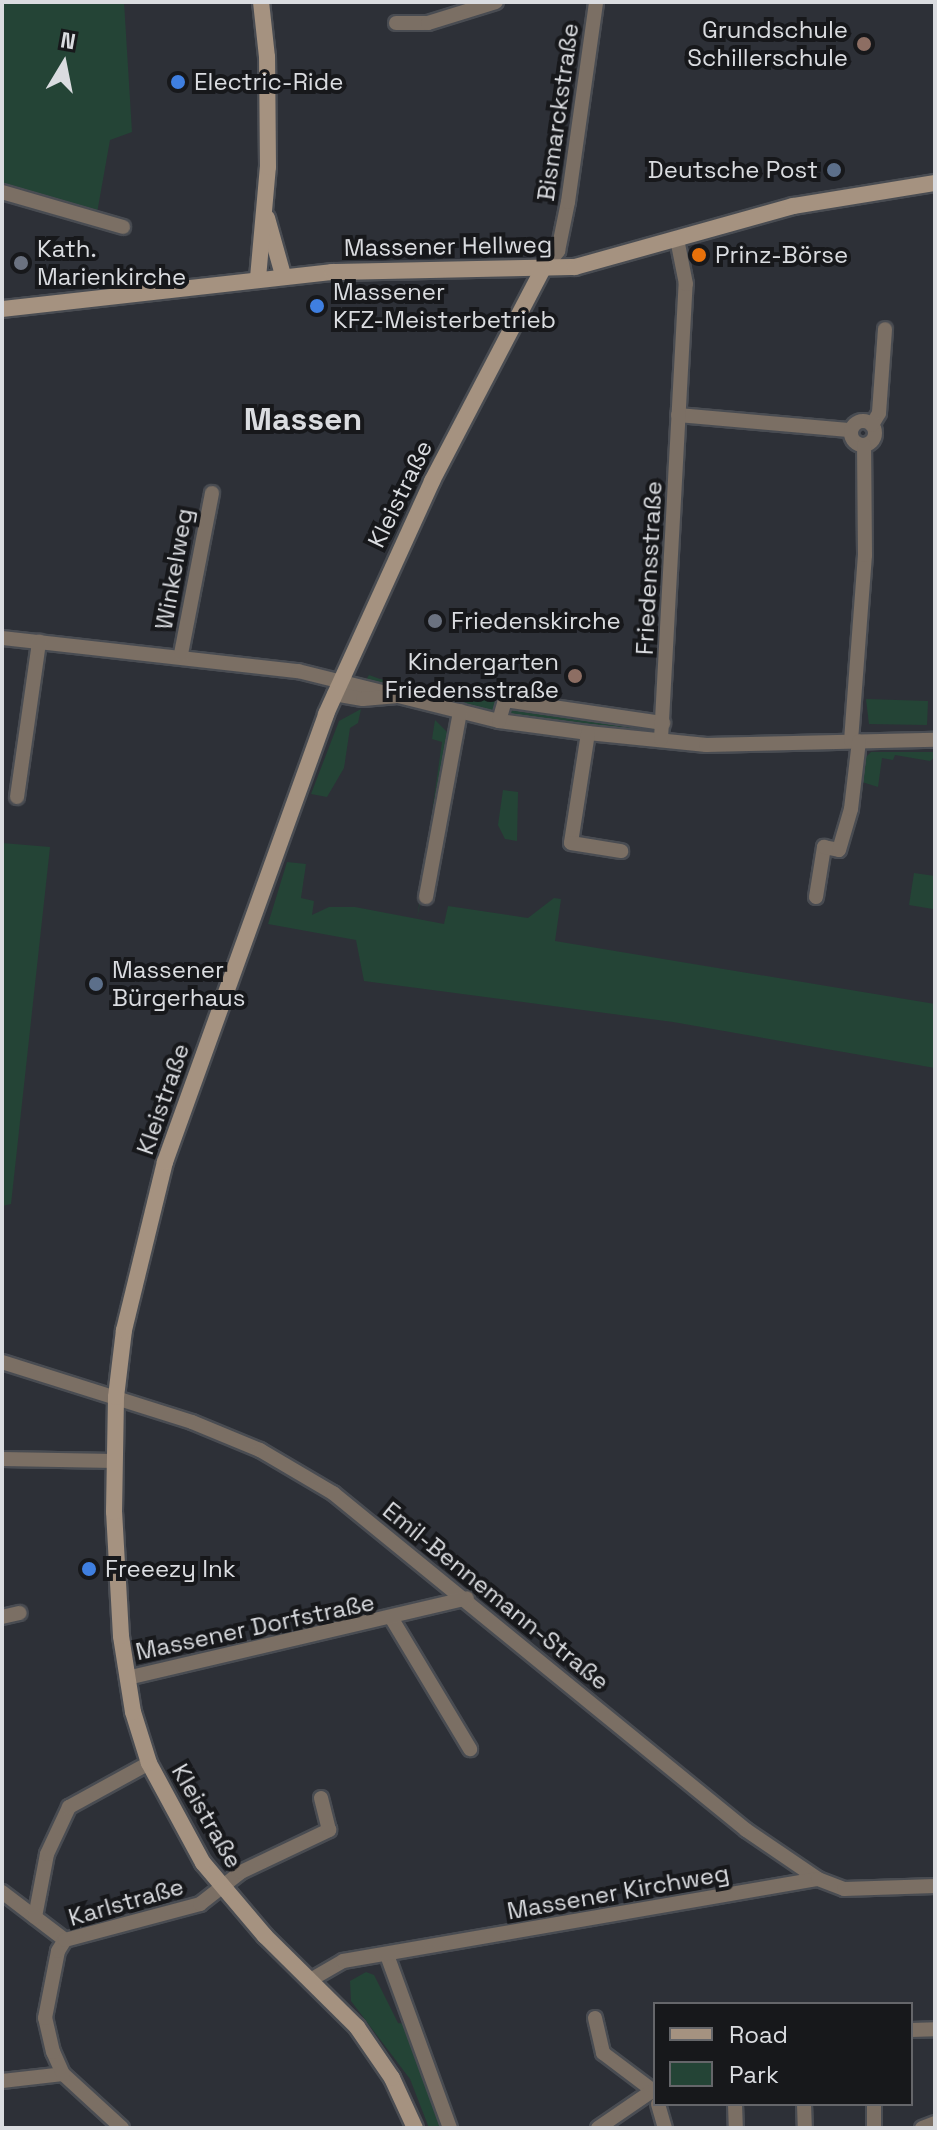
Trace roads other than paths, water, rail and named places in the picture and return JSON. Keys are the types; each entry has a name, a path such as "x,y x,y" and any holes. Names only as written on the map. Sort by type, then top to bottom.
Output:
{"main road":[{"path":"258,278 267,218 267,57 261,2"},
{"name":"Massener Hellweg","path":"2,309 283,275 386,269 542,271 584,265 793,206 935,183"},
{"path":"267,218 283,275"},
{"name":"Kleistraße","path":"415,2128 374,2050 312,1979 221,1889 179,1827 149,1763 127,1678 116,1557 116,1397 124,1330 165,1162 338,686 432,481 542,271"}],"street":[{"path":"396,23 428,23 496,2"},
{"name":"Bismarckstraße","path":"542,271 558,251 568,202 596,2"},
{"path":"2,192 123,227"},
{"name":"Friedensstraße","path":"661,739 686,284 677,239"},
{"path":"864,445 873,439 872,425 879,413 885,329"},
{"path":"678,415 851,430 862,421 872,425"},
{"path":"851,430 853,441 864,445"},
{"path":"816,897 824,847 839,850 851,809 865,555 864,445"},
{"name":"Winkelweg","path":"181,654 212,493"},
{"name":"Winkelweg","path":"2,638 181,654 395,696 499,721 588,733 706,745 935,740"},
{"path":"17,797 39,642"},
{"path":"499,721 505,700 663,723"},
{"path":"426,897 460,711"},
{"path":"588,733 571,843 621,851"},
{"name":"Emil-Bennemann-Straße","path":"2,1362 116,1397 260,1450 309,1478 467,1598 746,1830 818,1879"},
{"path":"2,1459 115,1461"},
{"name":"Massener Dorfstraße","path":"127,1678 392,1619 467,1598"},
{"path":"2,1617 20,1613"},
{"name":"Massener Dorfstraße","path":"392,1619 470,1749"},
{"path":"35,1917 47,1854 69,1807 149,1763"},
{"name":"Kleistraße","path":"221,1889 279,1851 329,1830 321,1798"},
{"name":"Massener Kirchweg","path":"312,1979 343,1961 818,1879 844,1889 935,1886"},
{"name":"Karlstraße","path":"122,2128 63,2074 45,2018 54,1964 65,1940 200,1904 221,1889"},
{"path":"2,1892 65,1940"},
{"path":"387,1955 450,2128"},
{"path":"595,2018 603,2053 653,2089"},
{"path":"913,2030 935,2029"},
{"path":"2,2081 63,2074"},
{"path":"598,2128 653,2091"},
{"path":"659,2106 665,2128"},
{"path":"735,2106 736,2128"},
{"path":"804,2106 805,2128"},
{"path":"874,2106 874,2128"},
{"path":"922,2128 935,2123"}],"place":[{"name":"Grundschule Schillerschule","path":"864,44"},
{"name":"Electric-Ride","path":"178,82"},
{"name":"Deutsche Post","path":"834,170"},
{"name":"Prinz-Börse","path":"699,255"},
{"name":"Kath. Marienkirche","path":"21,263"},
{"name":"Massener KFZ-Meisterbetrieb","path":"317,306"},
{"name":"Friedenskirche","path":"435,621"},
{"name":"Kindergarten Friedensstraße","path":"575,676"},
{"name":"Massener Bürgerhaus","path":"96,984"},
{"name":"Freeezy Ink","path":"89,1569"}],"district":[{"name":"Massen","path":"303,419"}]}
